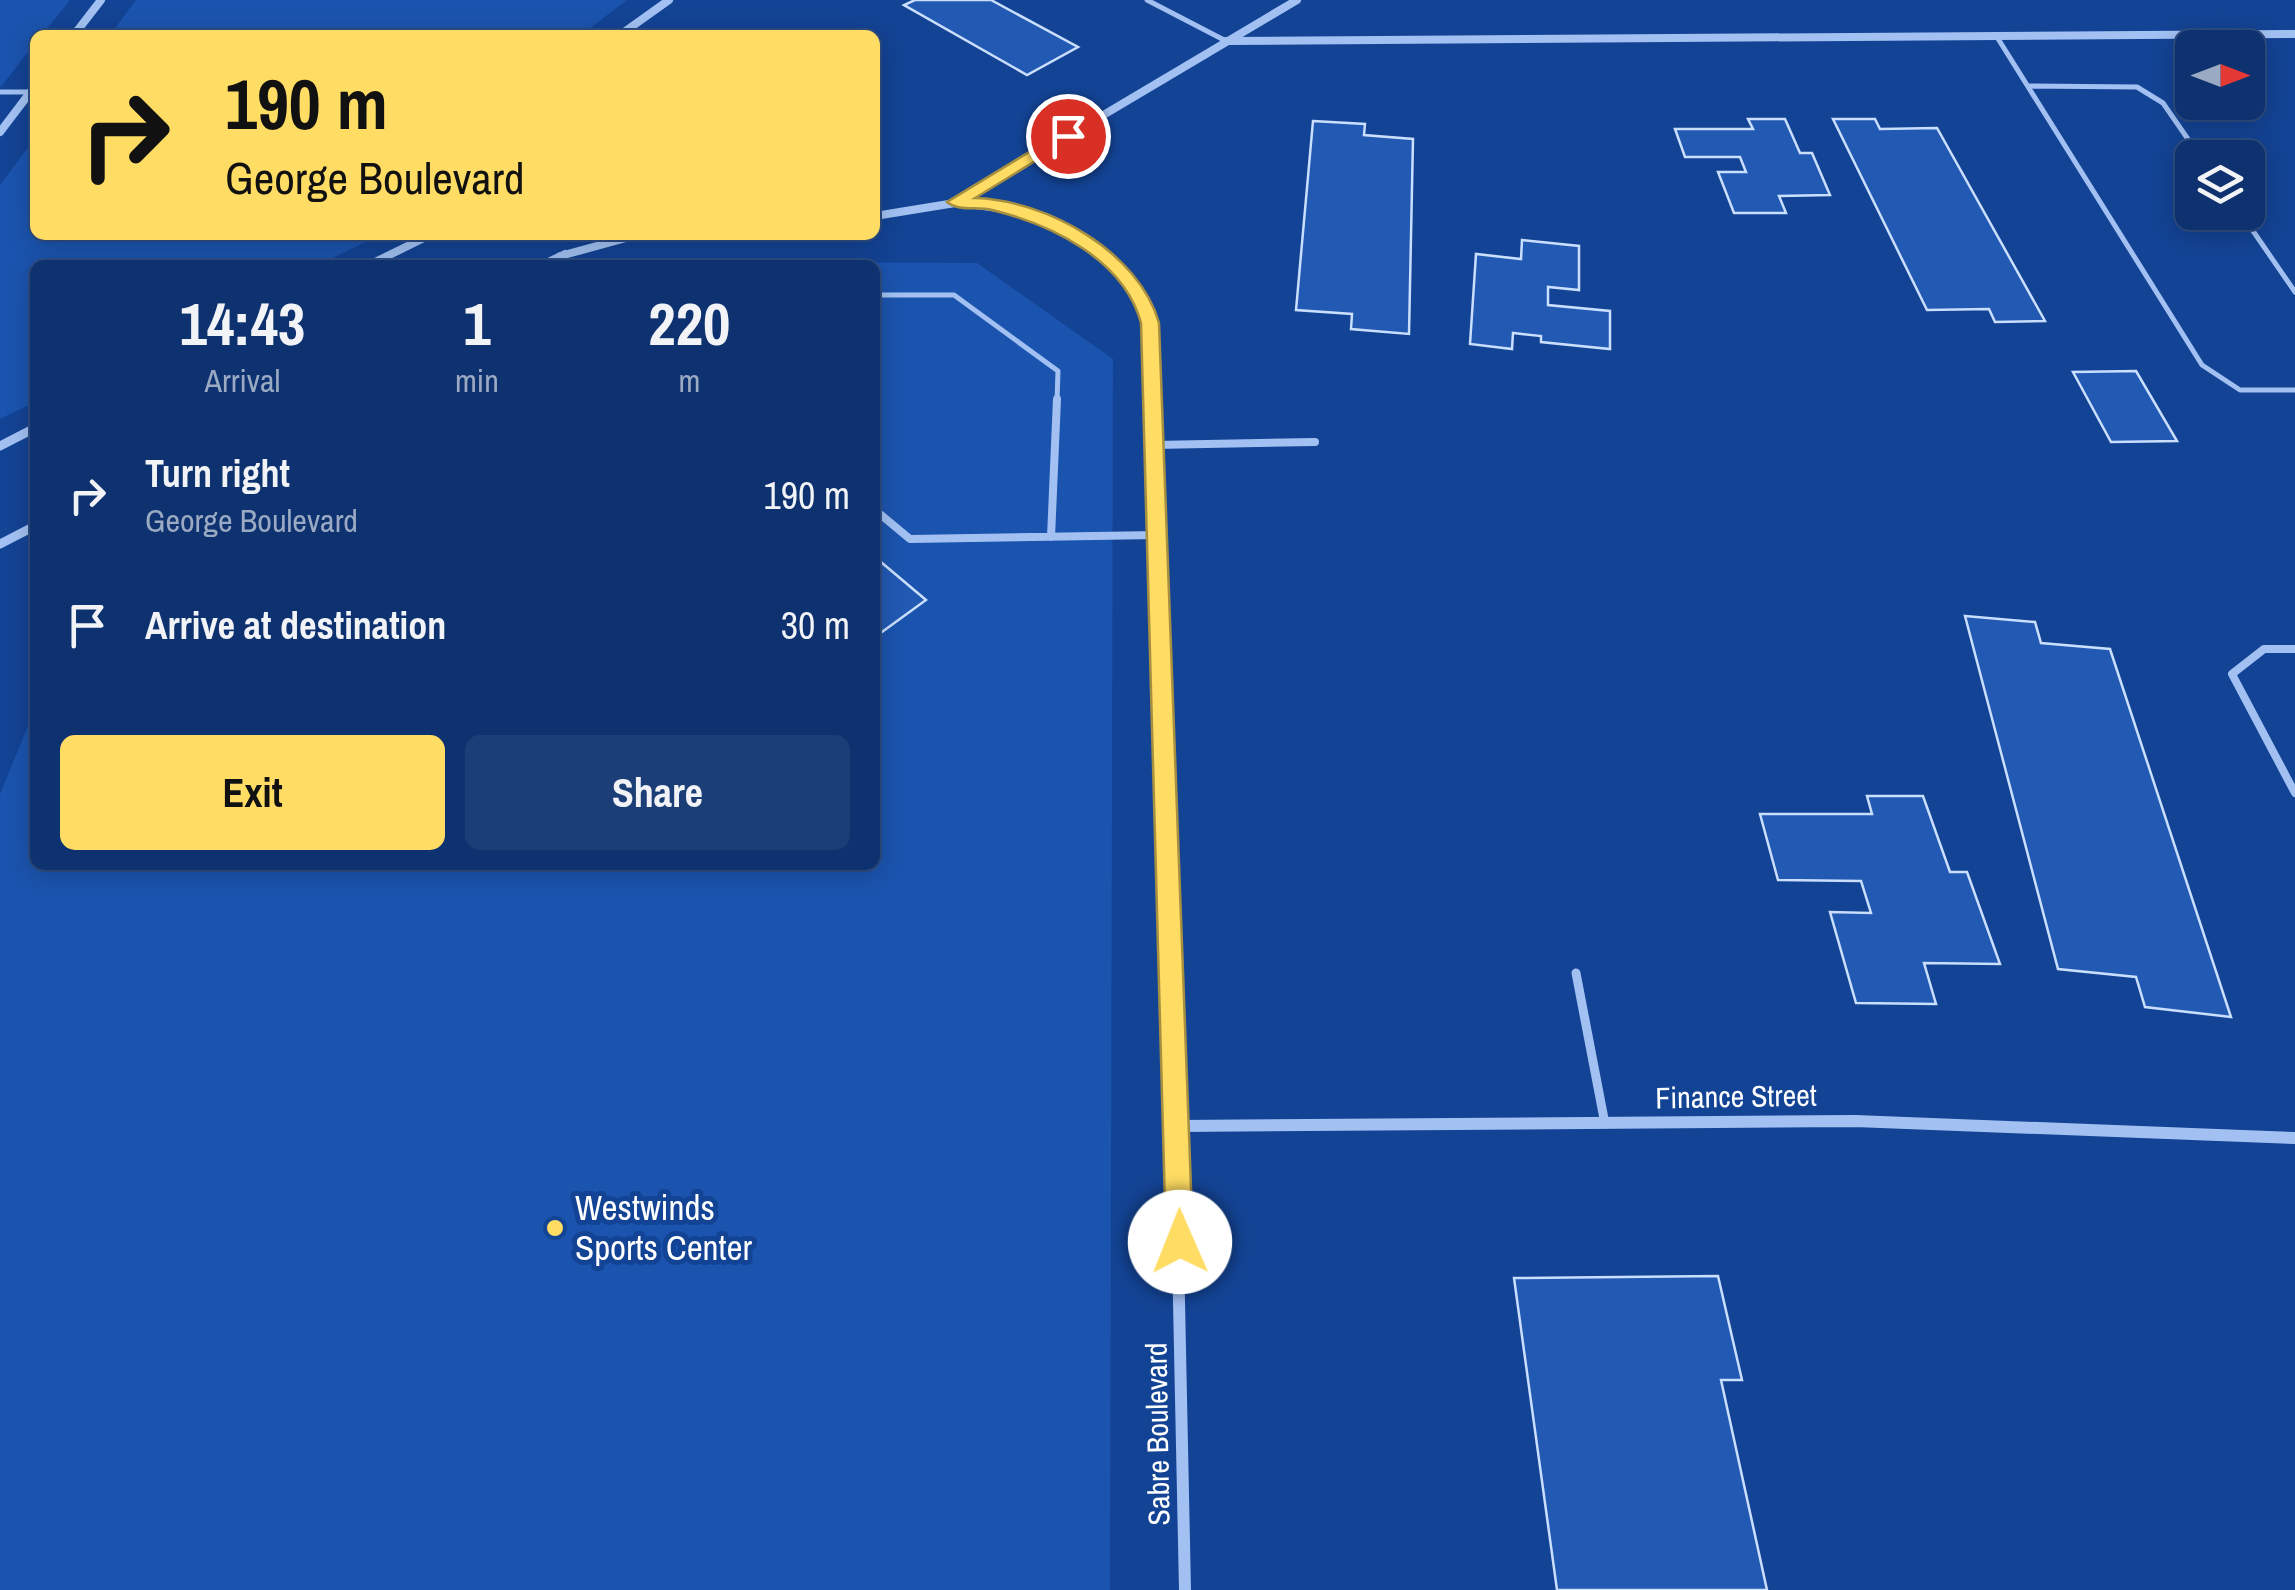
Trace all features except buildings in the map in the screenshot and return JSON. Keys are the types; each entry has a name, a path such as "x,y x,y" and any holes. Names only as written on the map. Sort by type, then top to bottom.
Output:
{"street":[{"path":"78,30 102,0"},
{"path":"627,30 668,0"},
{"path":"880,215 956,202 1297,0"},
{"path":"1226,42 2295,34"},
{"path":"0,132 30,93"},
{"name":"Sabre Boulevard","path":"956,202 1004,206 1056,224 1126,273 1143,298 1150,323 1178,1126 1186,1590"},
{"path":"378,260 420,240"},
{"path":"552,260 591,240"},
{"path":"560,256 619,240"},
{"path":"0,446 30,431"},
{"path":"0,544 30,529"},
{"name":"Finance Street","path":"1178,1126 1855,1121 2295,1138"}],"lane":[{"path":"1147,0 1226,42"},
{"path":"1997,37 2202,365 2240,390 2295,390"},
{"path":"2028,86 2137,87 2164,104 2189,140"},
{"path":"0,92 30,89"},
{"path":"2252,230 2295,292"},
{"path":"560,256 565,260"},
{"path":"880,295 954,294 1058,372 1051,536"},
{"path":"1154,445 1315,442"},
{"path":"880,514 910,538 1158,535"},
{"path":"2295,649 2264,650 2232,674 2295,794"},
{"path":"1576,973 1606,1124"}],"shaded area":[{"path":"0,0 70,0 46,30 30,30 30,49 0,88"},
{"path":"136,0 627,0 588,30 114,30"},
{"path":"30,145 30,240 370,240 328,260 30,260 30,404 0,419 0,185"},
{"name":"Westwinds Sports Center","path":"880,262 977,263 1113,359 1110,1590 0,1590 0,794 30,721 30,870 880,870"}],"place":[{"name":"Westwinds Sports Center","path":"555,1228"}],"route":[{"path":"1068,136 956,202 989,203 1056,224 1126,273 1143,298 1150,323 1180,1242"}]}
